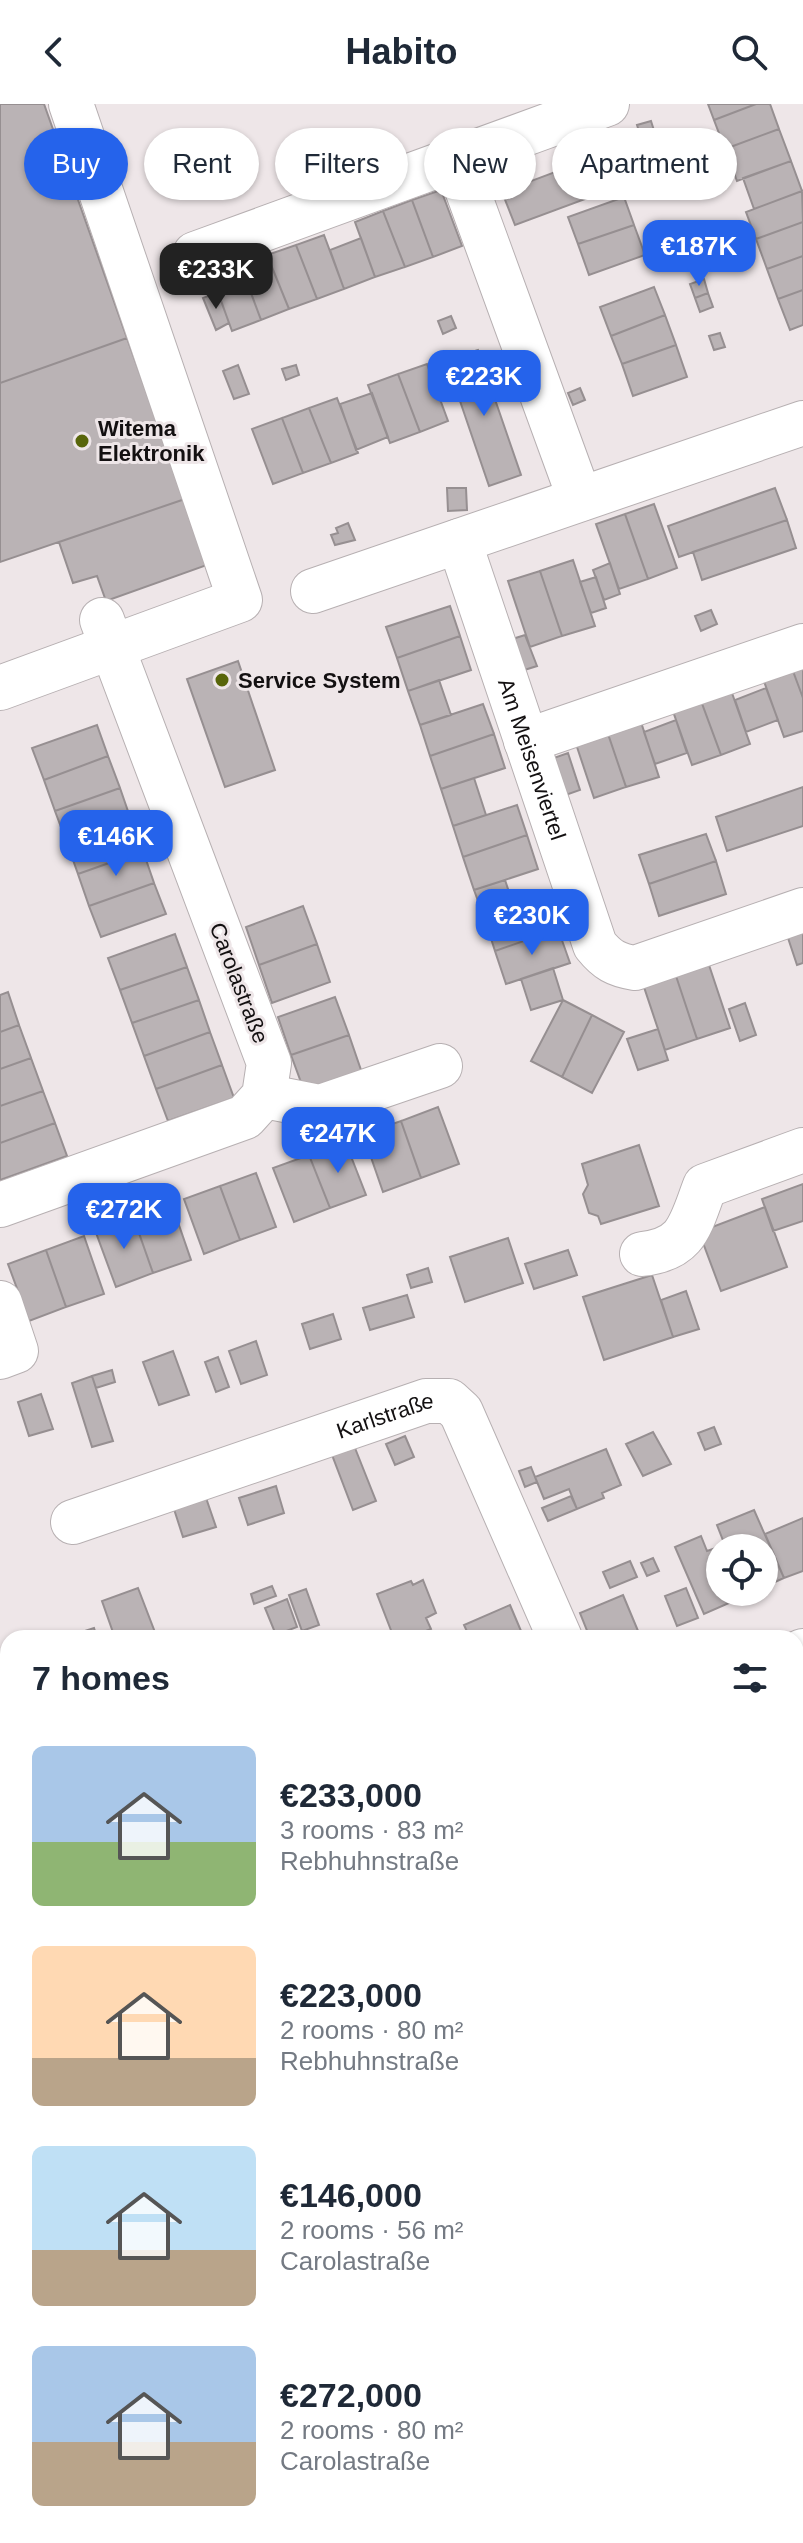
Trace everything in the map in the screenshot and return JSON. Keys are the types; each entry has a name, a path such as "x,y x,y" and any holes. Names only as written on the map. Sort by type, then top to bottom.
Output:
{"street":[{"path":"0,688 107,634 240,600 71,104"},
{"path":"536,130 607,104"},
{"path":"203,238 424,169"},
{"path":"471,200 580,499"},
{"path":"313,591 803,423"},
{"name":"Am Meisenviertel","path":"459,541 595,945 605,957 617,965 635,968 803,910"},
{"name":"Carolastraße","path":"107,634 269,1063 264,1096"},
{"path":"526,741 803,646"},
{"path":"0,1205 245,1117 264,1096 320,1107 440,1066"},
{"path":"642,1254 676,1246 692,1221 705,1186 803,1150"},
{"path":"0,1303 16,1351 0,1357"},
{"name":"Karlstraße","path":"73,1522 426,1401 457,1395 461,1412 556,1630"}],"building":[{"path":"0,104 44,104 53,128 24,128 24,200 78,200 127,338 0,383"},
{"path":"708,104 756,104 714,120"},
{"path":"756,104 770,104 779,129 737,145 737,128 717,128 714,120"},
{"path":"651,121 653,128 638,128 637,125"},
{"path":"779,129 791,161 737,181 737,145"},
{"path":"791,161 802,191 754,209 743,178"},
{"path":"552,173 552,200 582,200 515,225 505,200 536,200 536,179"},
{"path":"802,191 803,222 756,239 746,212"},
{"path":"424,196 424,200 445,200 462,246 433,257 412,200"},
{"path":"412,200 433,257 405,267 383,211"},
{"path":"616,200 625,200 634,225 578,244 568,217"},
{"path":"383,211 405,267 375,277 355,222"},
{"path":"803,222 803,256 767,269 756,239"},
{"path":"634,225 645,255 589,275 578,244"},
{"path":"692,230 697,246 684,250 679,235"},
{"path":"324,235 344,289 317,299 296,245"},
{"path":"361,238 375,277 344,289 330,250"},
{"path":"296,245 317,299 289,309 267,255"},
{"path":"267,255 289,309 261,320 241,266"},
{"path":"803,256 803,290 778,299 767,269"},
{"path":"241,266 261,320 232,331 212,276"},
{"path":"704,279 708,293 695,298 690,284"},
{"path":"654,287 665,315 611,336 600,307"},
{"path":"803,290 803,325 790,330 778,299"},
{"path":"218,292 229,323 216,330 203,298"},
{"path":"708,293 713,307 700,312 695,298"},
{"path":"665,315 676,345 622,364 611,336"},
{"path":"451,316 456,328 443,334 438,321"},
{"path":"720,333 725,347 714,350 709,336"},
{"name":"Witema Elektronik","path":"127,338 185,499 0,562 0,383"},
{"path":"676,345 687,377 633,396 622,364"},
{"path":"478,350 521,475 489,486 446,360"},
{"path":"427,364 448,421 420,432 398,374"},
{"path":"238,365 249,394 234,399 223,371"},
{"path":"296,365 299,375 286,380 282,369"},
{"path":"398,374 420,432 390,443 368,385"},
{"path":"580,388 585,400 573,405 568,393"},
{"path":"372,393 388,437 356,450 340,404"},
{"path":"337,398 358,453 331,463 309,408"},
{"path":"309,408 331,463 303,473 282,418"},
{"path":"282,418 303,473 273,484 252,429"},
{"path":"447,488 466,488 467,510 448,511"},
{"path":"775,488 787,520 679,557 668,526"},
{"path":"185,499 207,565 106,601 97,576 73,583 59,542"},
{"path":"654,504 677,568 648,579 625,514"},
{"path":"625,514 648,579 619,589 596,524"},
{"path":"787,520 796,548 702,580 693,552"},
{"path":"348,523 355,540 335,545 331,535 338,533 336,528"},
{"path":"573,560 595,626 562,636 540,571"},
{"path":"610,563 620,594 604,600 593,570"},
{"path":"540,571 562,636 530,647 508,581"},
{"path":"596,577 606,608 591,613 580,582"},
{"path":"450,606 460,636 397,658 386,627"},
{"path":"711,610 717,624 701,631 695,616"},
{"path":"525,635 537,666 518,672 506,641"},
{"path":"460,636 471,670 408,691 397,658"},
{"path":"803,658 803,698 790,663"},
{"path":"238,661 275,770 225,787 187,679"},
{"path":"790,663 803,698 803,731 784,737 761,673"},
{"path":"727,679 750,744 721,755 697,690"},
{"path":"439,680 451,715 420,725 408,691"},
{"path":"766,688 778,720 746,732 735,700"},
{"path":"697,690 721,755 692,765 669,700"},
{"path":"483,704 494,734 430,756 420,725"},
{"path":"637,710 659,777 626,787 604,722"},
{"path":"676,720 687,753 655,764 644,732"},
{"path":"604,722 626,787 594,798 572,732"},
{"path":"97,725 108,756 44,780 32,748"},
{"path":"494,734 505,768 441,789 430,756"},
{"path":"568,753 580,790 560,797 548,760"},
{"path":"108,756 120,788 55,811 44,780"},
{"path":"474,778 486,815 453,826 441,789"},
{"path":"803,787 803,826 727,851 716,817"},
{"path":"120,788 131,820 67,843 55,811"},
{"path":"517,805 527,835 463,857 453,826"},
{"path":"131,820 143,851 78,874 67,843"},
{"path":"706,834 716,861 649,884 639,855"},
{"path":"527,835 538,869 474,890 463,857"},
{"path":"143,851 154,883 89,906 78,874"},
{"path":"716,861 726,894 659,916 649,884"},
{"path":"505,880 515,910 485,920 474,890"},
{"path":"154,883 166,914 101,937 89,906"},
{"path":"549,899 558,929 495,951 485,920"},
{"path":"303,906 317,944 259,965 246,927"},
{"path":"558,929 570,963 506,984 495,951"},
{"path":"803,930 803,963 797,965 787,935"},
{"path":"175,934 187,967 120,990 108,958"},
{"path":"317,944 330,982 272,1003 259,965"},
{"path":"708,962 730,1028 697,1039 675,973"},
{"path":"187,967 199,1000 132,1023 120,990"},
{"path":"553,968 563,1000 531,1010 521,979"},
{"path":"675,973 697,1039 665,1050 643,984"},
{"path":"8,992 19,1025 0,1032 0,995"},
{"path":"335,997 349,1035 291,1055 278,1017"},
{"path":"199,1000 210,1032 144,1056 132,1023"},
{"path":"563,1000 592,1015 562,1077 531,1061"},
{"path":"745,1003 756,1035 740,1041 729,1009"},
{"path":"592,1015 624,1032 592,1093 562,1077"},
{"path":"19,1025 31,1058 0,1069 0,1032"},
{"path":"658,1029 668,1060 638,1070 627,1039"},
{"path":"210,1032 222,1065 156,1089 144,1056"},
{"path":"349,1035 362,1073 305,1093 291,1055"},
{"path":"31,1058 43,1091 0,1106 0,1069"},
{"path":"222,1065 234,1098 168,1121 156,1089"},
{"path":"43,1091 55,1123 0,1143 0,1106"},
{"path":"438,1107 459,1164 421,1178 401,1121"},
{"path":"401,1121 421,1178 383,1192 363,1134"},
{"path":"55,1123 67,1156 0,1180 0,1143"},
{"path":"345,1141 366,1195 330,1208 309,1155"},
{"path":"639,1145 659,1206 601,1224 598,1216 589,1213 583,1194 588,1185 582,1164"},
{"path":"309,1155 330,1208 294,1222 273,1168"},
{"path":"256,1173 276,1227 240,1240 220,1186"},
{"path":"803,1184 803,1221 773,1231 762,1199"},
{"path":"220,1186 240,1240 204,1254 184,1199"},
{"path":"171,1202 191,1260 153,1273 133,1216"},
{"path":"765,1207 787,1267 721,1291 699,1232"},
{"path":"133,1216 153,1273 116,1287 95,1230"},
{"path":"84,1236 104,1294 66,1307 46,1250"},
{"path":"508,1238 523,1283 465,1302 450,1257"},
{"path":"46,1250 66,1307 29,1321 8,1264"},
{"path":"568,1250 577,1275 534,1289 525,1264"},
{"path":"428,1268 432,1282 411,1288 407,1275"},
{"path":"652,1275 673,1337 604,1360 583,1297"},
{"path":"686,1291 699,1329 673,1337 661,1300"},
{"path":"407,1295 414,1317 370,1330 363,1308"},
{"path":"333,1314 341,1339 310,1349 302,1324"},
{"path":"256,1341 267,1375 241,1384 229,1351"},
{"path":"173,1351 189,1395 159,1405 143,1362"},
{"path":"218,1357 229,1387 216,1392 205,1362"},
{"path":"112,1370 115,1382 96,1388 92,1376"},
{"path":"92,1376 113,1441 92,1447 72,1383"},
{"path":"41,1394 53,1429 29,1436 18,1402"},
{"path":"714,1427 721,1444 705,1450 698,1433"},
{"path":"653,1432 671,1464 643,1476 626,1444"},
{"path":"405,1436 414,1457 395,1465 386,1444"},
{"path":"351,1438 376,1501 353,1510 329,1447"},
{"path":"606,1449 621,1485 602,1493 604,1498 577,1509 569,1489 544,1499 535,1477"},
{"path":"531,1467 537,1482 525,1487 519,1471"},
{"path":"276,1486 284,1513 248,1525 239,1498"},
{"path":"204,1492 216,1527 183,1537 172,1503"},
{"path":"571,1496 577,1509 548,1521 542,1508"},
{"path":"754,1510 765,1534 721,1534 717,1525"},
{"path":"803,1518 803,1571 784,1578 778,1564 778,1534 765,1534"},
{"path":"701,1536 706,1548 706,1606 722,1606 704,1614 675,1547"},
{"path":"653,1558 659,1571 647,1576 641,1563"},
{"path":"630,1561 637,1577 610,1588 603,1572"},
{"path":"778,1564 784,1578 778,1581"},
{"path":"423,1580 436,1613 426,1618 431,1629 391,1630 377,1594 411,1581 413,1585"},
{"path":"272,1586 276,1596 254,1604 251,1594"},
{"path":"138,1588 154,1630 112,1630 102,1601"},
{"path":"686,1588 698,1618 677,1626 665,1596"},
{"path":"306,1589 319,1625 302,1630 289,1595"},
{"path":"623,1595 638,1630 587,1630 580,1613"},
{"path":"287,1599 297,1627 274,1630 265,1608"},
{"path":"510,1605 521,1630 466,1630 464,1625"}],"place":[{"name":"Witema Elektronik","path":"82,441"},
{"name":"Service System","path":"222,680"}]}
